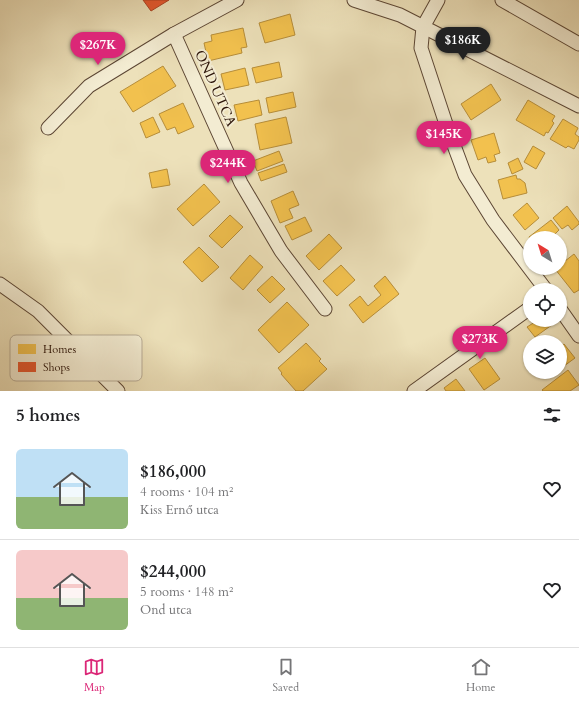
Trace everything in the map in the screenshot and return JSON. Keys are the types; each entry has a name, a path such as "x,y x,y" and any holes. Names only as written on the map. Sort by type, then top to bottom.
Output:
{"street":[{"path":"48,128 89,86 174,34 237,0"},
{"path":"354,0 400,15 579,106"},
{"path":"438,0 424,27 421,48 446,124 465,175 493,220 541,283"},
{"path":"502,0 579,44"},
{"name":"OND UTCA","path":"174,34 241,183 281,251 325,309"},
{"path":"0,284 38,312 61,335"},
{"path":"414,391 523,313"},
{"path":"567,319 579,336"},
{"path":"108,381 118,391"}],"building: Homes":[{"path":"290,14 295,35 265,43 259,23"},
{"path":"243,28 247,47 241,48 242,53 208,61 204,43 212,41 211,35"},
{"path":"279,62 282,77 256,83 252,68"},
{"path":"163,66 176,86 133,112 120,92"},
{"path":"245,68 249,85 225,90 221,74"},
{"path":"491,84 501,100 471,120 461,104"},
{"path":"293,92 296,107 269,113 266,98"},
{"path":"259,100 262,115 238,121 234,105"},
{"path":"528,100 555,116 552,121 554,123 548,133 546,132 544,136 516,120"},
{"path":"183,103 194,127 178,134 175,127 167,130 159,114"},
{"path":"153,117 160,132 146,138 140,123"},
{"path":"286,117 292,143 260,150 255,124"},
{"path":"563,119 578,128 575,134 579,137 579,140 574,149 568,146 566,148 550,139"},
{"path":"494,133 500,153 494,155 496,161 488,163 486,157 478,160 471,140"},
{"path":"533,146 545,153 536,169 524,162"},
{"path":"279,151 283,161 257,171 253,161"},
{"path":"518,158 523,169 512,174 508,163"},
{"path":"284,164 287,172 261,181 258,173"},
{"path":"167,169 170,185 152,188 149,173"},
{"path":"516,175 517,179 520,179 525,183 527,193 503,199 498,180"},
{"path":"204,184 220,202 193,226 177,209"},
{"path":"293,191 299,205 289,209 293,218 280,223 271,201"},
{"path":"527,203 539,218 525,230 513,215"},
{"path":"567,206 579,222 579,224 572,230 568,225 562,229 553,218"},
{"path":"230,215 243,227 222,248 209,236"},
{"path":"305,217 312,231 292,240 285,226"},
{"path":"551,220 559,230 558,231 537,231"},
{"path":"329,234 342,248 319,270 306,256"},
{"path":"199,247 219,267 202,282 183,262"},
{"path":"574,254 579,261 579,290 574,293 560,275 567,275 567,260"},
{"path":"250,255 263,267 243,290 230,278"},
{"path":"341,265 355,280 337,296 323,281"},
{"path":"272,276 285,289 270,303 257,290"},
{"path":"385,276 399,294 363,323 349,305 360,296 368,306 381,295 374,286"},
{"path":"287,302 309,325 279,353 258,330"},
{"path":"527,327 549,327 538,335 533,335"},
{"path":"306,343 321,359 319,361 327,369 303,391 296,391 281,374 282,373 278,368"},
{"path":"567,348 575,358 567,364"},
{"path":"485,358 500,379 484,390 469,369"},
{"path":"568,370 579,385 570,391 542,390 556,379 567,379"},
{"path":"456,379 465,391 446,391 444,388"}],"building: Shops":[{"path":"143,0 169,0 151,11"}]}
